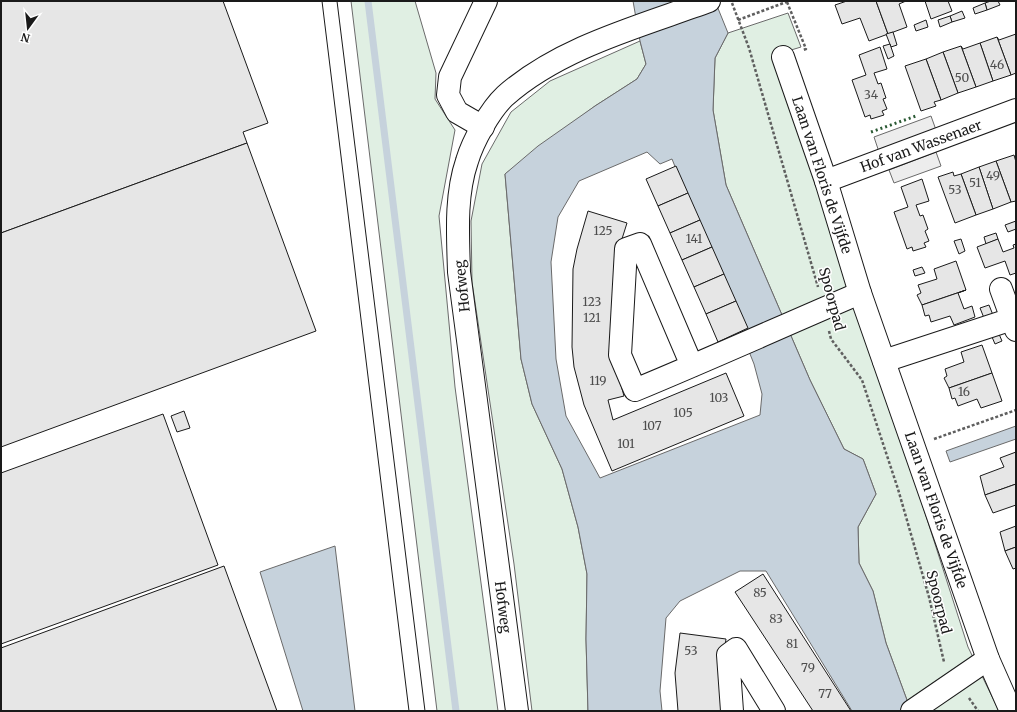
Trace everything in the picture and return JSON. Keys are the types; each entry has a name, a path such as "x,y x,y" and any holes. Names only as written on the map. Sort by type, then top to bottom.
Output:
{"street":[{"path":"483,127 457,112 448,95 450,77 486,1"},
{"name":"Hofweg","path":"517,711 460,272 457,227 466,161 483,127 504,97 531,76 564,56 709,1"},
{"name":"Laan van Floris de Vijfde","path":"783,57 826,181 860,293 988,659 1011,704"},
{"name":"Hof van Wassenaer","path":"826,181 1016,110"},
{"path":"692,366 640,244 626,249 620,354 635,390 692,366 814,312 860,293"},
{"path":"884,361 1014,324 1001,289"},
{"path":"732,711 728,655 736,649 774,711"},
{"path":"912,711 988,659"}],"path":[{"name":"Spoorpad","path":"731,1 749,48 815,276 814,312 862,380 900,496 929,597 945,689"},
{"path":"738,20 788,1 806,49 783,57"},
{"path":"913,446 1016,410"}],"green space":[{"path":"351,1 415,1 436,73 435,99 455,130 439,216 455,387 498,711 437,711"},
{"path":"788,13 801,47 778,54 968,647 999,711 911,711 886,643 873,591 859,563 858,527 876,494 863,459 844,449 810,380 726,185 713,110 715,58 728,33"},
{"path":"640,41 646,64 637,79 595,106 505,174 521,359 532,404 562,469 578,527 587,574 586,639 588,711 532,711 514,564 472,282 471,221 482,164 511,112 550,81"}],"shaded area":[{"path":"633,1 715,1 728,33 715,58 713,110 726,185 810,380 844,449 863,459 876,494 858,527 859,563 873,591 886,643 911,711 852,711 766,571 740,571 680,601 666,618 660,691 662,711 588,711 586,639 587,574 578,527 562,469 532,404 521,359 505,174 538,146 637,79 646,64 640,41","holes":["647,152 660,164 672,159 754,364 762,394 760,415 600,478 566,416 556,359 551,262 558,217 579,181"]},
{"path":"931,116 936,130 879,152 874,137"},
{"path":"936,152 941,166 894,183 889,170"},
{"path":"1016,426 1016,439 950,462 946,451"},
{"path":"335,546 355,711 303,711 260,572"}],"building":[{"path":"1,1 223,1 268,123 243,132 247,143 1,233"},
{"path":"847,1 876,1 888,34 869,41 860,18 842,24 835,5"},
{"path":"876,1 906,1 899,4 907,27 888,34"},
{"path":"925,1 948,1 952,11 931,19"},
{"path":"998,1 1000,5 987,10 985,3"},
{"path":"985,3 987,10 975,14 973,8"},
{"path":"962,11 965,18 952,22 950,16"},
{"path":"950,16 952,22 940,27 938,20"},
{"path":"926,20 928,27 916,31 914,25"},
{"path":"893,32 897,45 891,47 886,34"},
{"path":"1016,34 1016,73 1011,75 997,37 999,40"},
{"path":"997,37 1011,75 993,81 980,43"},
{"path":"980,43 993,81 976,87 961,46 963,49"},
{"path":"890,44 894,56 888,59 883,46"},
{"path":"961,46 976,87 958,93 943,52"},
{"path":"880,47 887,69 874,73 878,84 881,83 886,98 883,99 887,109 882,111 884,115 871,119 870,115 865,117 852,80 866,75 859,55"},
{"path":"943,52 958,93 941,100 926,59"},
{"path":"926,59 941,100 934,102 936,106 921,111 905,66"},
{"path":"247,143 316,331 1,447 1,233"},
{"path":"1014,155 1016,162 1016,201 1011,202 996,161"},
{"path":"996,161 1011,202 993,209 979,167"},
{"path":"676,166 688,193 658,206 646,179"},
{"path":"979,167 993,209 976,215 961,174"},
{"path":"953,172 954,176 961,174 976,215 955,223 938,177"},
{"path":"922,179 929,201 916,205 920,216 923,215 928,229 925,231 929,241 924,243 926,247 913,251 912,247 907,249 894,212 908,207 901,187"},
{"path":"688,193 700,220 670,233 658,206"},
{"path":"588,211 627,223 615,261 613,356 624,396 608,400 613,420 726,373 744,416 612,471 584,405 574,367 572,347 573,269"},
{"path":"700,220 712,247 682,260 670,233"},
{"path":"1016,221 1016,229 1008,232 1005,225"},
{"path":"996,233 998,239 986,244 984,237"},
{"path":"961,239 965,251 959,254 954,241"},
{"path":"998,239 1003,252 1014,248 1013,245 1016,244 1016,273 1010,275 1005,261 985,268 977,247"},
{"path":"712,247 724,274 694,287 682,260"},
{"path":"956,261 966,290 922,305 917,295 921,293 918,285 937,279 934,269"},
{"path":"922,267 925,273 915,276 913,270"},
{"path":"724,274 736,301 706,314 694,287"},
{"path":"966,290 958,293 964,309 972,306 975,317 954,325 950,316 931,322 929,315 925,316 922,305"},
{"path":"736,301 748,328 718,342 706,314"},
{"path":"989,305 993,315 984,318 980,308"},
{"path":"999,334 1002,341 995,344 992,337"},
{"path":"982,345 992,373 949,388 944,378 947,376 945,369 964,362 961,352"},
{"path":"992,373 1002,401 981,408 977,399 958,406 955,398 952,399 949,388"},
{"path":"184,411 190,428 177,432 171,416"},
{"path":"163,414 218,565 1,644 1,473"},
{"path":"1016,452 1016,484 985,495 980,476 1004,467 1000,458"},
{"path":"1016,484 1016,505 993,513 985,495"},
{"path":"1016,526 1016,547 1005,551 1000,532"},
{"path":"1016,547 1016,568 1013,569 1005,551"},
{"path":"224,566 277,711 1,711 1,648"},
{"path":"763,574 851,711 813,711 735,592"},
{"path":"680,633 726,639 720,680 723,711 678,711 675,673"}],"waterway":[{"path":"368,1 456,711"}],"tram line":[{"path":"322,1 409,711"},
{"path":"337,1 425,711"}],"hedge":[{"path":"871,132 916,116"}]}
